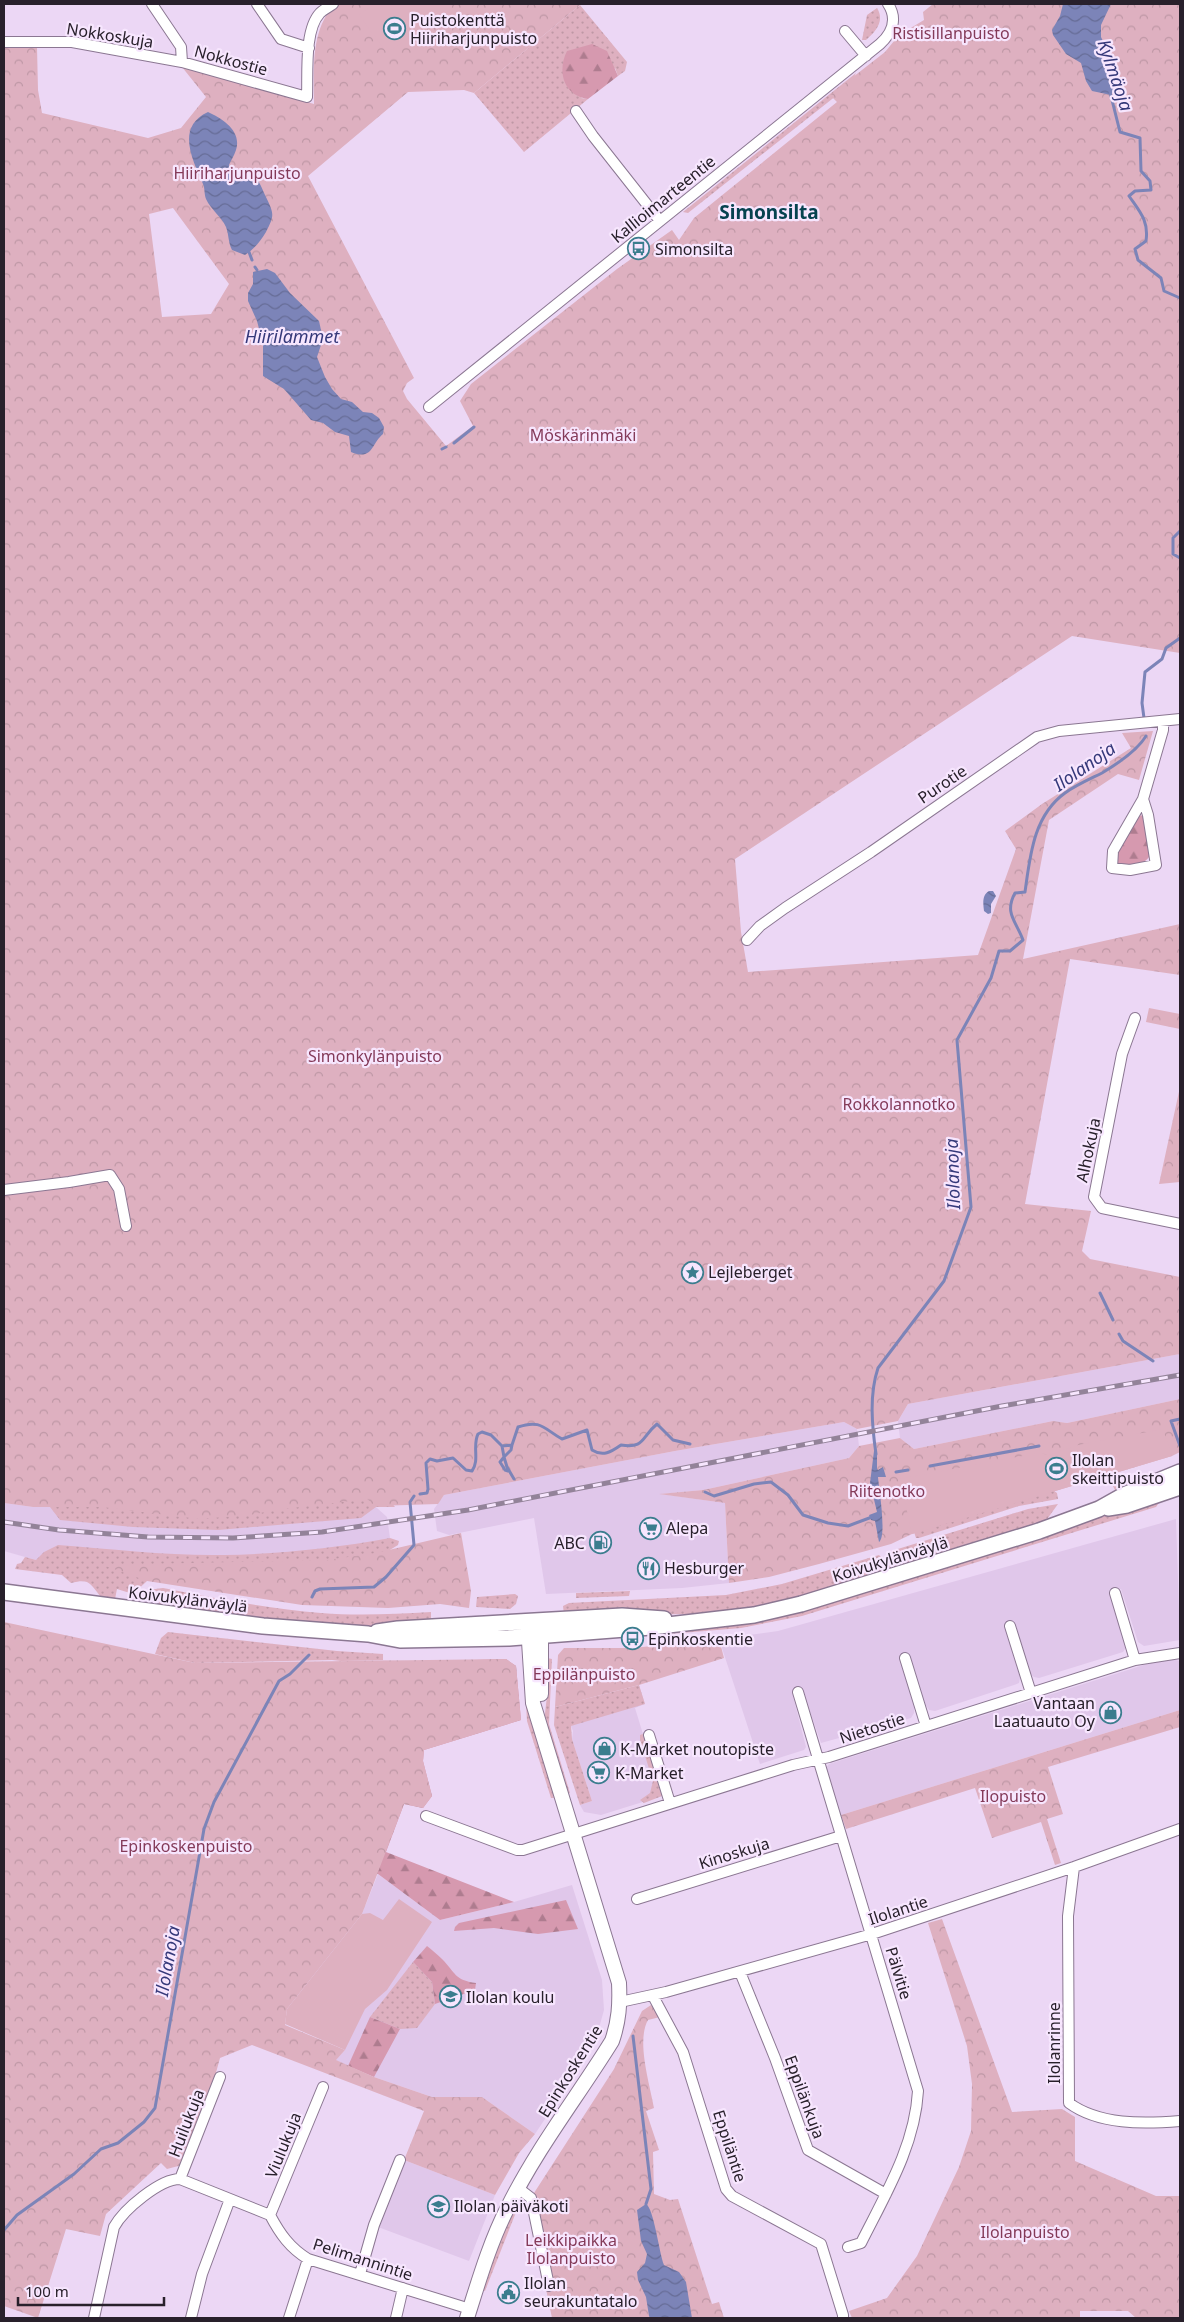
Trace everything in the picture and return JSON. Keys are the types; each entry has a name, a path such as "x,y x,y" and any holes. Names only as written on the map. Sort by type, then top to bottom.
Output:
{"main road":[{"name":"Koivukylänväylä","path":"4,1592 292,1629 368,1634 398,1629 534,1628 622,1616 687,1622 754,1615 801,1604 1039,1531 1099,1509 1124,1495 1180,1477"}],"street":[{"name":"Nokkostie","path":"152,4 181,47 182,62 308,96 309,48"},
{"path":"257,4 281,39 309,48 314,22 320,13 332,4"},
{"name":"Kallioimarteentie","path":"429,408 866,56 884,40 891,30 893,13 888,4"},
{"path":"845,31 866,56"},
{"name":"Nokkoskuja","path":"4,42 72,42 182,62"},
{"path":"576,111 593,136 660,221"},
{"name":"Purotie","path":"747,940 760,926 785,908 871,852 1037,737 1059,731 1180,719"},
{"path":"1143,799 1148,815 1156,864 1130,870 1112,868 1113,851 1143,799 1161,738 1162,722"},
{"name":"Alhokuja","path":"1135,1018 1122,1054 1094,1197 1102,1208 1180,1224"},
{"path":"4,1190 110,1175 119,1189 126,1226"},
{"path":"1115,1593 1135,1660"},
{"path":"1010,1626 1031,1693"},
{"name":"Epinkoskentie","path":"468,2314 498,2227 518,2188 612,2041 618,2024 620,2002 618,1983 537,1714 541,1702 534,1628"},
{"name":"Nietostie","path":"426,1816 517,1850 523,1850 818,1760 1135,1660 1180,1653"},
{"path":"905,1658 926,1726"},
{"name":"Pälvitie","path":"798,1692 918,2091 917,2115 909,2142 886,2194 862,2243 848,2247"},
{"path":"649,1735 670,1804"},
{"name":"Ilolantie","path":"620,2002 653,1996 872,1934 1074,1867 1180,1829"},
{"name":"Kinoskuja","path":"637,1899 841,1836"},
{"name":"Ilolanrinne","path":"1074,1867 1068,1916 1069,2102 1080,2111 1098,2118 1122,2121 1180,2122"},
{"name":"Eppilänkuja","path":"740,1972 775,2058 808,2150 886,2194"},
{"name":"Eppiläntie","path":"653,1996 684,2052 726,2189 732,2196 821,2244 843,2318"},
{"name":"Huilukuja","path":"180,2179 220,2077"},
{"name":"Viulukuja","path":"270,2215 323,2087"},
{"path":"360,2274 374,2225 400,2160"},
{"path":"94,2318 114,2227 118,2220 170,2179 180,2179 270,2215"},
{"path":"518,2188 531,2198 549,2286"},
{"path":"191,2318 202,2274 230,2199"},
{"name":"Pelimannintie","path":"270,2215 279,2232 294,2250 308,2258 403,2288 468,2314"},
{"path":"289,2318 308,2258"},
{"path":"396,2318 403,2288"}],"shaded area":[{"path":"1180,1354 1180,1399 1067,1423 1053,1421 914,1449 900,1438 898,1421 908,1404"},
{"path":"844,1422 857,1429 859,1446 849,1458 703,1490 661,1494 725,1503 729,1583 682,1588 546,1594 534,1518 449,1535 437,1531 434,1509 444,1495 675,1451"},
{"path":"367,1499 387,1517 390,1538 376,1553 53,1565 4,1551 4,1503 33,1507"},
{"path":"1176,1519 1180,1640 1144,1646 1138,1642 1121,1589 1111,1592 1127,1646 1123,1652 1039,1678 1034,1677 1031,1675 1014,1621 1004,1625 1020,1678 1019,1683 935,1711 929,1710 925,1704 910,1655 900,1657 914,1707 914,1713 911,1718 821,1743 802,1689 792,1692 806,1747 804,1750 760,1764 719,1639 778,1631"},
{"path":"1172,1659 1180,1661 1180,1710 841,1815 825,1769 829,1764 1150,1663"},
{"path":"639,1685 645,1704 635,1708 662,1796 601,1815 584,1812 580,1805 592,1801 572,1739 573,1731 571,1726"},
{"name":"Ilolan koulu","path":"378,1874 440,1920 514,1902 572,1885 602,1980 604,2010 597,2035 580,2066 535,2134 482,2097 432,2097 374,2077 335,2060 345,2050 287,2009 362,1914"},
{"name":"Ilolan päiväkoti","path":"404,2160 495,2195 469,2261 378,2227"}],"green space":[{"name":"Simonkylänpuisto","path":"335,4 580,5 474,93 464,90 408,92 308,176 414,378 407,383 403,391 407,399 446,446 473,426 460,401 471,384 617,269 672,230 679,240 694,218 837,102 830,95 885,52 899,35 924,20 923,12 933,4 1180,4 1180,653 1072,636 735,859 741,932 748,972 978,955 1016,849 1005,831 1042,804 1131,748 1122,733 1153,731 1139,780 1118,774 1049,820 1023,959 1180,924 1180,975 1070,959 1025,1204 1091,1211 1082,1251 1090,1259 1180,1277 1180,1354 908,1404 898,1421 857,1429 844,1422 675,1451 444,1495 438,1504 376,1506 367,1499 275,1510 250,1515 199,1519 102,1507 33,1507 4,1503 4,47 37,47 38,90 42,113 148,138 181,128 206,97 182,67 314,104 315,51 317,38 327,14","holes":["173,208 229,284 211,314 162,317 149,214"]},
{"name":"Puistokenttä Hiiriharjunpuisto","path":"374,4 452,5 387,53 359,15"},
{"path":"580,5 627,62 625,71 618,76 615,68 581,98 588,99 524,152 474,93"},
{"path":"877,8 880,17 878,26 866,40 862,40 867,15"},
{"path":"592,44 607,51 618,76 588,99 573,93 568,87 564,81 563,66 567,51"},
{"path":"856,73 851,84 688,213 683,212"},
{"path":"1138,815 1145,816 1151,854 1142,863 1122,866 1117,862 1116,855"},
{"path":"1149,1008 1180,1014 1180,1029 1146,1022"},
{"path":"1180,1087 1180,1182 1159,1184"},
{"name":"Riitenotko","path":"1180,1399 1180,1452 1172,1456 912,1534 891,1544 769,1577 729,1583 725,1503 659,1494 703,1490 849,1458 859,1446 900,1438 914,1449 1053,1421 1067,1423"},
{"path":"312,1406 395,1507 376,1507 361,1518 218,1530 133,1527 60,1520 50,1507 59,1494"},
{"name":"Ilolan skeittipuisto","path":"1163,1429 1172,1456 912,1534 900,1479 1038,1453 1049,1455 1078,1445"},
{"path":"1148,1473 1152,1475 1146,1481 1115,1490 1113,1486"},
{"path":"1050,1488 1057,1493 1058,1499 1019,1506 916,1538 913,1529"},
{"path":"1154,1500 1161,1500 1156,1507 802,1616 741,1628 645,1636 1049,1534"},
{"path":"1058,1504 1045,1522 774,1605 710,1614 564,1615 563,1606 569,1603 726,1595 782,1584 879,1555 885,1561 888,1552 1028,1509"},
{"path":"461,1533 471,1591 469,1608 440,1604 388,1608 302,1605 147,1581 103,1565 327,1560 376,1553"},
{"path":"390,1538 399,1541 398,1545 375,1559 147,1581 133,1594 117,1589 115,1599 100,1596 88,1583 82,1581 71,1583 62,1575 15,1569 17,1564 21,1563 25,1557 36,1560 44,1552 58,1545 162,1553 224,1555 308,1550"},
{"path":"163,1588 261,1606 321,1613 362,1615 431,1612 431,1620 390,1626 361,1626 274,1620 158,1605 164,1591 156,1591 143,1601 139,1601 149,1591"},
{"path":"630,1591 629,1596 576,1598 576,1593"},
{"path":"515,1594 518,1596 516,1604 510,1609 476,1607 477,1597"},
{"name":"Epinkoskenpuisto","path":"4,1622 195,1663 506,1659 516,1666 521,1720 424,1750 423,1761 432,1796 423,1808 404,1804 362,1914 287,2009 285,2025 345,2050 336,2060 374,2077 432,2097 482,2097 535,2134 519,2153 495,2195 404,2160 424,2111 252,2045 220,2058 214,2080 182,2165 167,2169 161,2163 106,2214 100,2236 66,2229 38,2318 4,2306"},
{"path":"168,1632 337,1651 383,1654 383,1660 407,1660 195,1663 155,1654 161,1638"},
{"name":"Eppilänpuisto","path":"719,1639 724,1658 639,1685 555,1707 558,1655 564,1648 633,1648"},
{"path":"547,1658 552,1659 549,1724 570,1793 567,1794 544,1722 547,1696"},
{"path":"506,1659 516,1666 521,1720 424,1750 423,1761 432,1796 423,1808 404,1804 386,1852 514,1902 440,1920 378,1874 351,1877 321,1755 475,1660"},
{"path":"524,1667 554,1798 551,1798 527,1721"},
{"path":"639,1685 645,1704 571,1726 572,1739 592,1801 580,1805 554,1725 555,1707"},
{"name":"Ilopuisto","path":"1180,1710 1180,1727 1048,1767 1063,1814 1047,1819 1061,1863 1055,1865 1041,1822 992,1838 975,1788 846,1829 841,1815"},
{"path":"643,1734 662,1796 644,1803 640,1800 650,1793 653,1781 640,1740 640,1735"},
{"path":"399,1899 432,1922 387,1990 365,2009 345,2050 285,2024 287,2009 362,1914 370,1913 383,1920"},
{"path":"566,1900 578,1929 538,1934 494,1928 454,1931 459,1923"},
{"name":"Ilolanpuisto","path":"942,1919 1012,2112 1062,2109 1075,2117 1075,2161 1156,2196 1180,2196 1180,2318 1136,2318 1128,2311 1080,2311 1080,2318 852,2318 849,2311 887,2298 917,2256 959,2167 971,2131 972,2084 967,2046 928,1923"},
{"path":"427,1946 459,1978 476,1983 475,1990 435,2004 432,1982 413,1962"},
{"path":"413,1962 432,1982 435,2004 417,2028 400,2029 370,2017"},
{"name":"Leikkipaikka Ilolanpuisto","path":"651,2005 657,2009 660,2017 648,2020 643,2039 645,2063 654,2108 646,2111 659,2150 653,2152 654,2194 670,2200 678,2199 712,2304 719,2302 724,2318 552,2318 546,2289 555,2288 534,2193 614,2069 642,2011"},
{"path":"370,2017 400,2029 374,2077 348,2066"},
{"path":"516,2200 520,2202 485,2291 482,2290 496,2248"}],"water":[{"path":"1063,4 1111,4 1101,25 1101,37 1109,54 1106,69 1115,88 1111,95 1092,91 1086,81 1081,63 1066,54 1053,35 1052,30 1060,16"},
{"path":"208,112 220,118 234,131 237,143 229,165 231,169 238,174 250,176 258,181 272,210 271,221 262,239 245,255 232,250 224,223 206,199 204,186 191,155 189,135 192,126 198,118"},
{"name":"Hiirilammet","path":"267,269 275,273 290,293 319,321 323,339 317,357 332,389 341,399 352,402 363,412 372,413 379,418 384,427 383,434 368,453 358,454 351,452 349,436 335,432 323,423 311,420 284,389 263,376 263,344 257,321 248,301 248,293 253,284 253,272"},
{"path":"989,891 993,891 996,896 991,904 991,913 988,914 984,911 983,902 985,895"},
{"path":"877,1450 877,1469 883,1467 886,1477 878,1477 882,1522 879,1542 875,1521 871,1520 869,1515 877,1512 870,1483 874,1451"},
{"path":"646,2204 654,2222 664,2265 679,2272 686,2282 692,2318 650,2318 649,2316 646,2297 638,2280 637,2272 645,2263 647,2254 641,2241 637,2210"}],"waterway":[{"name":"Kylmäoja","path":"1110,92 1120,132 1140,138 1141,171 1150,181 1151,190 1135,191 1129,196 1143,217 1147,234 1146,241 1135,249 1138,260 1161,278 1164,291 1180,298"},
{"path":"249,252 252,260"},
{"path":"454,443 474,427"},
{"path":"442,449 446,447"},
{"name":"Kylmäoja","path":"1180,531 1173,538 1173,554 1180,558"},
{"name":"Ilolanoja","path":"1144,718 1142,703 1145,672 1162,659 1166,648 1180,638"},
{"name":"Ilolanoja","path":"876,1454 872,1400 878,1368 944,1281 971,1207 957,1040 991,978 999,951 1010,951 1023,940 1012,917 1012,900 1015,893 1025,892 1031,851 1046,813 1054,802 1065,793 1120,761 1132,752 1146,736"},
{"path":"1100,1293 1113,1320"},
{"path":"1119,1334 1123,1341 1153,1361"},
{"path":"1180,1419 1171,1421 1180,1446"},
{"name":"Ilolanoja","path":"420,1494 427,1493 426,1463 430,1459 437,1461 453,1458 466,1470 472,1471 475,1462 476,1439 478,1434 482,1432 491,1435 502,1446 512,1445 518,1427 526,1425 542,1426 562,1439 587,1430 592,1450 603,1453 610,1452 621,1445 639,1444 657,1424 673,1440 690,1444"},
{"path":"512,1445 511,1450 504,1457 514,1479"},
{"path":"502,1446 504,1457 500,1462 505,1470 508,1471"},
{"path":"930,1466 1039,1446"},
{"path":"896,1472 908,1470"},
{"name":"Ilolanoja","path":"705,1492 714,1496 754,1484 771,1482 788,1495 803,1515 828,1523 848,1526 872,1517"},
{"name":"Ilolanoja","path":"312,1597 315,1591 320,1589 374,1587 386,1577 414,1545 410,1502 414,1496"},
{"path":"884,1561 884,1568"},
{"name":"Ilolanoja","path":"4,2230 17,2215 74,2174 101,2149 118,2143 144,2122 155,2108 204,1829 214,1802 279,1681 290,1674 309,1655"},
{"path":"633,2036 651,2189 646,2204"}],"railway":[{"path":"4,1522 59,1530 148,1537 233,1538 322,1532 468,1510 1002,1406 1180,1375"}],"place":[{"name":"Puistokenttä Hiiriharjunpuisto","path":"394,29"},
{"name":"Simonsilta","path":"639,249"},
{"name":"Lejleberget","path":"692,1272"},
{"name":"Ilolan skeittipuisto","path":"1056,1469"},
{"name":"Alepa","path":"650,1528"},
{"name":"ABC","path":"601,1543"},
{"name":"Hesburger","path":"648,1568"},
{"name":"Epinkoskentie","path":"632,1639"},
{"name":"Vantaan Laatuauto Oy","path":"1111,1712"},
{"name":"K-Market noutopiste","path":"604,1749"},
{"name":"K-Market","path":"599,1773"},
{"name":"Ilolan koulu","path":"450,1997"},
{"name":"Ilolan päiväkoti","path":"438,2206"},
{"name":"Ilolan seurakuntatalo","path":"508,2292"}],"district":[{"name":"Simonsilta","path":"769,212"}],"park label":[{"name":"Ristisillanpuisto","path":"951,33"},
{"name":"Hiiriharjunpuisto","path":"237,173"},
{"name":"Möskärinmäki","path":"583,435"},
{"name":"Rokkolannotko","path":"899,1104"}]}
